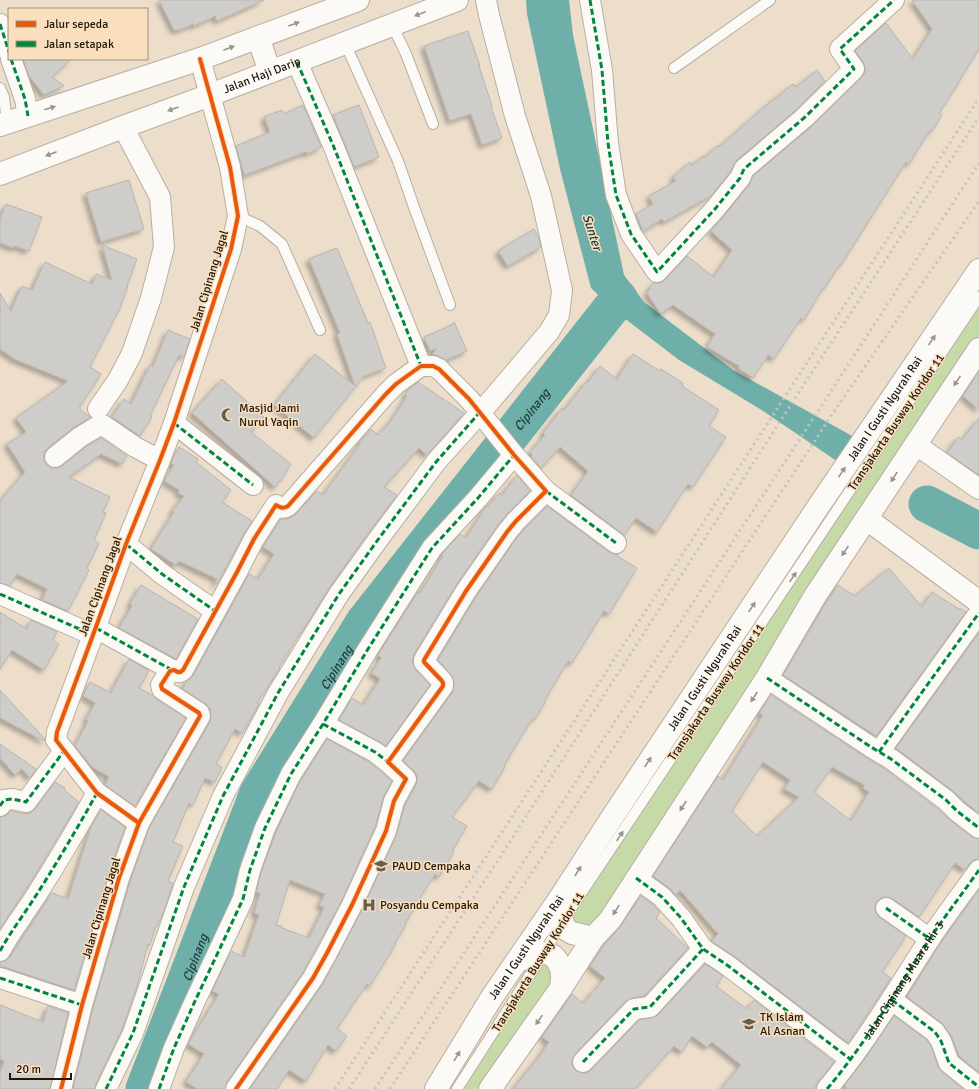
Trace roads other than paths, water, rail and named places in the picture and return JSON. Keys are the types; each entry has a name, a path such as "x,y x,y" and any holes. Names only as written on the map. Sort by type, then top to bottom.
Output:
{"main road":[{"path":"12,121 200,59 258,37 331,5 358,0"},
{"name":"Jalan Haji Darip","path":"0,174 457,0"},
{"path":"258,37 270,72"},
{"name":"Jalan I Gusti Ngurah Rai","path":"436,1089 492,997 560,898 615,812 892,414 979,270"},
{"path":"490,1089 561,988 592,938 610,920 767,678 815,596 979,348"},
{"path":"867,519 979,602"},
{"path":"560,898 564,928 572,933 592,938"},
{"path":"517,961 544,953 549,954 558,961 561,968 563,976 561,988"}],"street":[{"path":"106,1089 133,1034 184,887 223,796 278,693 340,594 377,541 436,462 485,418 549,332 559,315 562,290 541,196 515,116 488,16 486,0"},
{"path":"590,0 602,70 608,143 616,194 631,234 657,272 715,209 740,178 744,169 804,118 854,69 840,49 894,0"},
{"path":"0,24 8,49"},
{"name":"Jalan Cipinang Jagal","path":"61,1089 82,1005 119,878 139,823 97,793 56,740 57,732 126,544 174,423 231,249 238,216 230,167 200,59"},
{"path":"11,60 25,99 12,121"},
{"path":"297,62 333,145 421,366"},
{"path":"98,409 118,380 132,353 151,298 164,247 160,198 123,127"},
{"path":"0,594 94,632 172,670 179,673 181,672 254,539 276,505 281,508 288,506 385,395 396,384 421,366 433,366 439,369 469,399 546,491 616,543"},
{"path":"174,423 253,485"},
{"path":"55,456 80,437 100,425 103,425 135,447 160,460"},
{"path":"915,444 979,489"},
{"path":"159,1089 174,1048 192,1007 243,898 250,870 265,828 290,774 323,724 368,649 432,548 478,498 511,451"},
{"path":"388,762 443,686 442,681 424,662 424,660 466,592 507,532 516,520 546,491"},
{"name":"Jalan Cipinang Jagal","path":"126,544 162,574 215,611"},
{"path":"879,752 979,613"},
{"path":"139,823 200,716 199,713 162,689 161,685 169,672 172,670"},
{"path":"767,678 891,759 946,800 957,811 979,828"},
{"path":"236,1089 313,978 327,953 352,905 386,831 394,801 406,779 375,752 323,724"},
{"path":"0,806 4,800 12,799 26,802 64,751"},
{"path":"0,950 38,893 79,826 97,793"},
{"name":"Jalan Cipinang Muara Ilir 3","path":"827,1089 892,1000 930,940 979,870"},
{"path":"636,878 662,897 681,918 703,949 727,965 850,1059"},
{"path":"886,908 930,940"},
{"path":"583,1062 634,1009 650,1007 703,949"},
{"path":"0,978 82,1005"},
{"path":"892,1000 935,1032 941,1041 949,1062 979,1087"}],"lane":[{"path":"674,68 765,1"},
{"path":"392,25 406,54 433,124"},
{"path":"346,43 398,162 450,305"},
{"path":"0,88 12,121"},
{"path":"238,216 260,226 282,244 320,330"},
{"name":"Transjakarta Busway Koridor 11","path":"892,414 979,297"},
{"name":"Transjakarta Busway Koridor 11","path":"457,1089 544,953 562,922 829,506"}],"water":[{"path":"526,0 569,0 573,35 624,275 644,302 733,370 863,442 847,468 760,409 679,360 615,311 591,288 560,169 527,14"}],"waterway":[{"name":"Cipinang","path":"144,1089 258,793 364,622 619,298"},
{"name":"Sunter","path":"927,504 979,531"}],"railway":[{"path":"335,1089 979,98"},
{"path":"349,1089 801,389 979,117"},
{"path":"375,1089 979,163"},
{"path":"390,1089 835,410 979,201"}],"place":[{"name":"Masjid Jami Nurul Yaqin","path":"228,415"},
{"name":"PAUD Cempaka","path":"381,866"},
{"name":"Posyandu Cempaka","path":"369,905"},
{"name":"TK Islam Al Asnan","path":"749,1024"}]}
